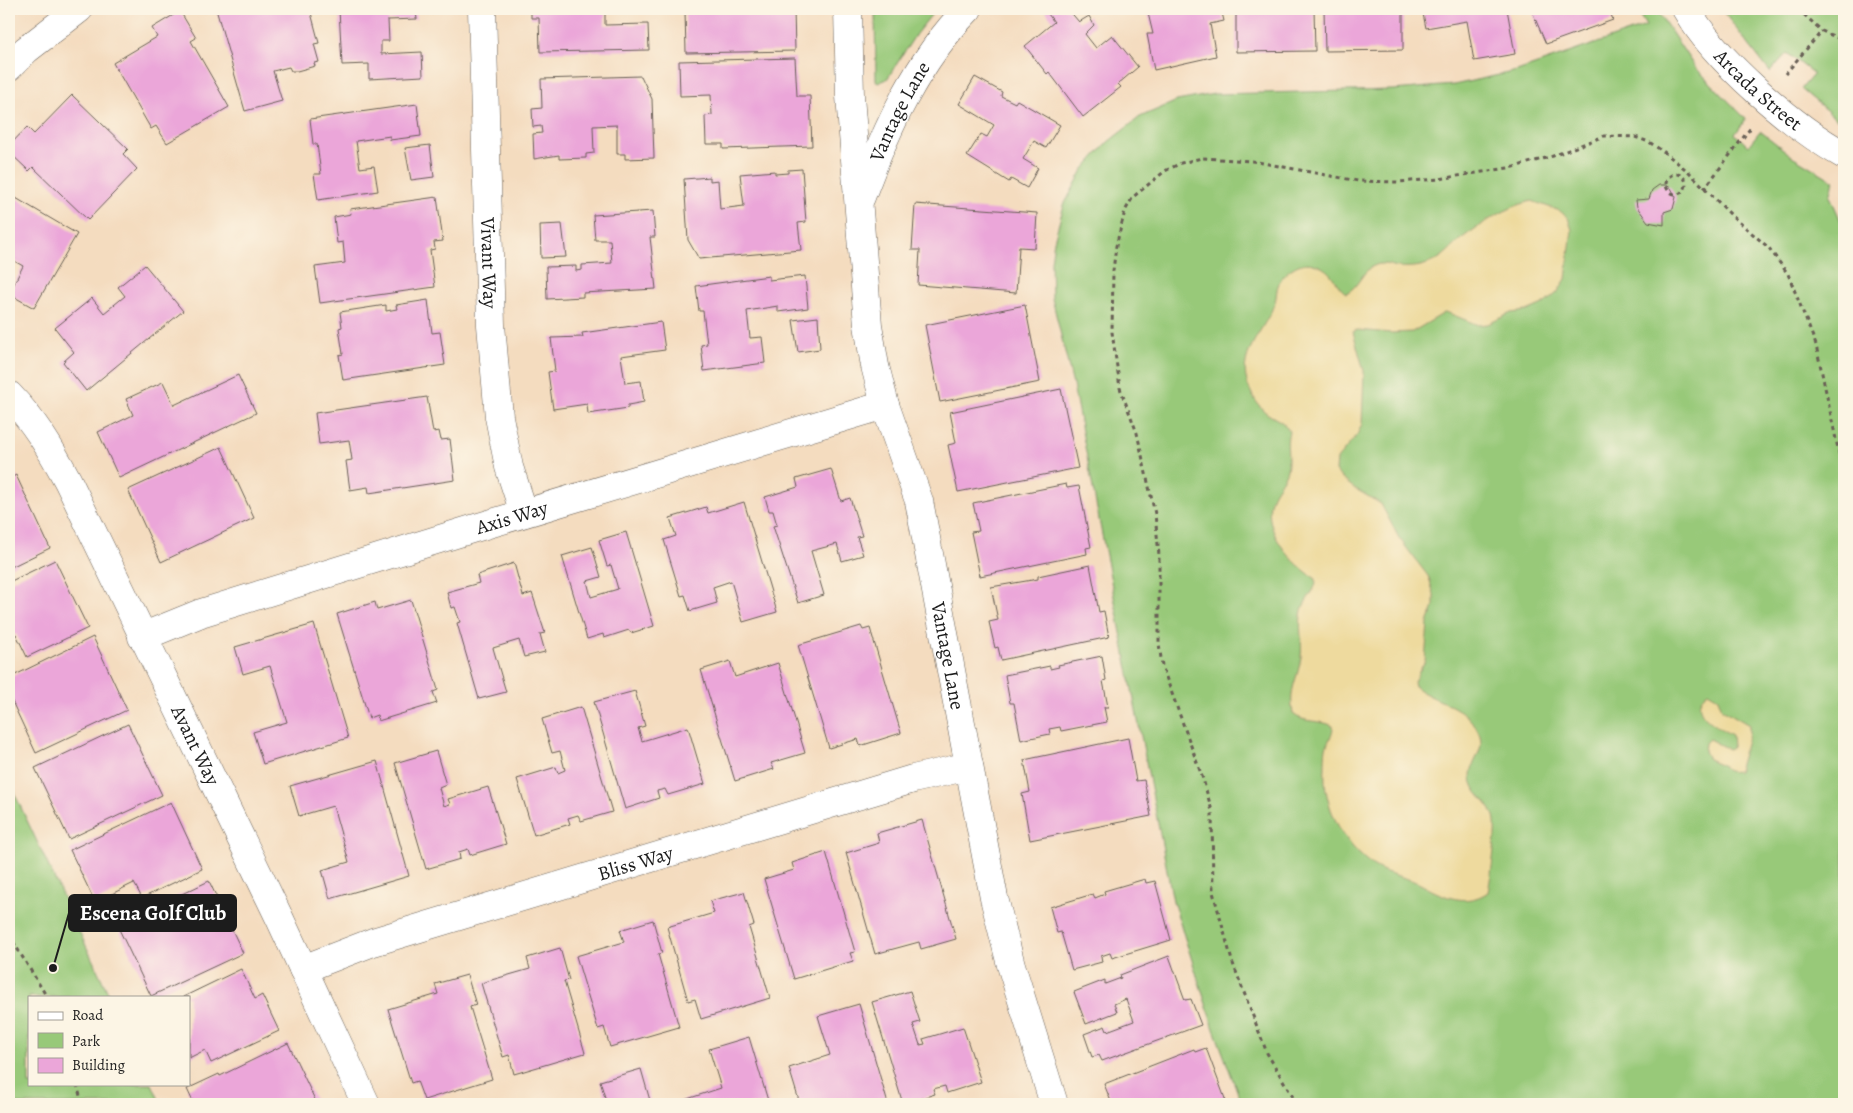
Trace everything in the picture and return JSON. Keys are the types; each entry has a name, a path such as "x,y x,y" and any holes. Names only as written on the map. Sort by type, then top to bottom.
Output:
{"street":[{"path":"9,67 26,50 79,9"},
{"name":"Vivant Way","path":"482,9 485,197 491,334 498,416 510,467 524,513"},
{"name":"Vantage Lane","path":"848,9 850,96 868,326 885,405 919,501 994,898 1010,965 1054,1104"},
{"name":"Arcada Street","path":"1686,9 1720,53 1768,100 1815,139 1844,155"},
{"name":"Vantage Lane","path":"858,205 885,136 913,84 961,16"},
{"name":"Avant Way","path":"9,394 27,414 48,443 303,969 366,1104"},
{"name":"Axis Way","path":"142,637 201,613 524,513 885,405"},
{"name":"Bliss Way","path":"303,969 373,942 913,779 969,766"}],"path":[{"path":"1798,9 1822,30 1844,41"},
{"path":"1781,79 1822,30"},
{"path":"1704,189 1754,124"},
{"path":"1297,1104 1267,1053 1232,961 1213,892 1212,811 1203,779 1162,666 1159,642 1159,555 1155,514 1137,434 1120,388 1112,332 1113,271 1120,225 1133,197 1165,171 1181,162 1202,158 1252,161 1358,181 1422,180 1514,167 1553,156 1604,136 1635,137 1648,142 1689,172 1704,189 1769,248 1788,274 1816,345 1844,477"},
{"path":"1684,178 1689,172"},
{"path":"1673,175 1684,178 1686,184 1684,189 1679,193 1668,191 1665,185 1666,179 1673,175"},
{"path":"9,935 46,996"},
{"path":"78,1086 82,1104"}],"green space":[{"path":"875,9 936,9 916,34 887,79 878,83 876,80"},
{"path":"1636,9 1656,9 1694,66 1746,119 1735,134 1748,146 1760,131 1792,156 1834,181 1830,196 1844,228 1844,1104 1242,1104 1214,1029 1173,901 1073,385 1052,298 1051,262 1054,241 1064,205 1083,170 1108,142 1140,117 1177,101 1214,94 1393,90 1454,85 1517,71 1646,26"},
{"path":"1721,9 1844,9 1844,125 1801,89 1814,74 1787,53 1770,72"},
{"path":"9,782 110,996 28,996 28,1086 153,1086 161,1104 9,1104"}],"sand":[{"path":"1532,201 1560,211 1568,218 1572,230 1566,279 1557,293 1545,303 1527,311 1511,313 1488,324 1478,325 1446,312 1412,332 1391,333 1357,330 1353,332 1364,371 1362,424 1357,435 1337,459 1336,471 1341,478 1381,504 1399,538 1428,576 1434,594 1434,607 1428,623 1425,661 1414,681 1415,687 1461,711 1473,723 1481,739 1481,746 1471,777 1474,787 1494,816 1495,842 1488,892 1472,899 1464,900 1439,894 1412,880 1374,866 1353,847 1337,823 1331,809 1325,781 1325,753 1333,726 1298,717 1293,714 1292,705 1293,691 1301,657 1300,628 1302,610 1315,587 1316,579 1281,546 1271,524 1269,512 1274,492 1287,470 1287,441 1289,432 1282,422 1267,414 1258,404 1250,390 1245,371 1246,361 1254,341 1275,302 1277,288 1281,279 1298,265 1308,263 1320,266 1329,273 1346,293 1354,287 1371,267 1381,264 1407,267 1428,264 1437,260 1461,239 1504,211"},
{"path":"1708,692 1718,698 1722,709 1749,725 1749,733 1738,771 1727,770 1722,765 1708,759 1704,751 1705,743 1709,739 1728,749 1733,746 1732,735 1711,722 1701,711 1702,698"}],"building":[{"path":"216,9 310,9 319,43 314,44 319,62 314,63 315,66 297,71 291,71 289,67 273,71 282,101 245,111"},
{"path":"339,9 421,9 421,12 416,12 417,19 388,20 389,41 381,41 381,54 422,52 423,76 369,79 369,64 342,65"},
{"path":"531,9 605,9 605,25 648,24 649,50 540,52 539,18 531,18"},
{"path":"794,9 795,51 686,53 685,11"},
{"path":"1068,9 1079,22 1089,16 1094,25 1085,34 1096,48 1112,35 1138,67 1118,84 1121,87 1083,117 1049,72 1047,74 1025,46 1054,22 1045,10"},
{"path":"1147,9 1221,9 1224,21 1210,24 1216,56 1154,70 1147,34 1153,34"},
{"path":"1236,9 1314,9 1315,51 1236,52"},
{"path":"1324,9 1403,9 1403,50 1325,51"},
{"path":"1422,9 1507,9 1515,54 1474,61 1467,21 1426,28"},
{"path":"1531,9 1609,9 1613,20 1546,44"},
{"path":"180,11 196,38 191,41 229,107 167,143 156,126 151,129 113,63 157,37 152,28"},
{"path":"795,58 797,96 810,96 812,146 723,149 723,144 706,144 705,116 712,115 711,95 680,96 679,61"},
{"path":"641,76 652,99 654,158 625,159 625,154 617,154 617,125 593,126 594,153 586,154 586,158 559,159 559,155 534,159 533,134 542,133 541,126 533,127 532,109 542,108 541,79"},
{"path":"975,77 1002,92 1001,96 1015,103 1017,100 1060,125 1046,148 1034,141 1023,159 1038,168 1027,188 1011,179 1009,182 967,156 981,134 987,137 994,125 959,104"},
{"path":"72,95 128,149 123,154 137,169 88,220 33,167 29,171 9,152 9,146 27,127 34,134"},
{"path":"417,104 421,136 390,140 390,136 356,141 360,168 374,166 378,191 318,200 314,174 321,174 317,144 313,144 310,119"},
{"path":"430,145 434,177 411,180 405,148"},
{"path":"802,169 806,222 798,223 801,250 699,259 688,240 684,179 710,177 710,181 718,180 720,209 744,206 740,174 775,171 775,174 788,173 788,170"},
{"path":"1659,185 1666,185 1671,188 1676,197 1673,209 1664,212 1664,225 1648,222 1637,207 1636,200 1649,199 1652,190"},
{"path":"9,194 77,234 34,308 9,294 23,266 9,258"},
{"path":"437,197 443,241 434,242 435,249 430,250 435,287 320,303 315,267 345,263 343,242 337,243 334,217 351,214 350,209"},
{"path":"915,204 1037,213 1035,248 1019,247 1016,293 918,285 920,250 912,250"},
{"path":"653,211 655,237 650,237 656,289 583,293 583,297 547,299 546,267 576,266 576,271 582,270 582,265 612,263 610,240 595,240 593,215"},
{"path":"562,224 566,257 541,258 540,225"},
{"path":"145,265 183,311 86,391 63,362 74,352 55,328 92,298 104,313 125,296 118,287"},
{"path":"769,276 769,280 805,276 808,308 778,312 778,306 747,311 750,338 762,337 765,363 704,371 701,345 707,344 703,311 699,311 696,286"},
{"path":"428,300 432,333 440,332 445,365 343,380 339,355 343,354 339,328 342,327 340,312 386,305 386,311 397,309 396,305"},
{"path":"1025,305 1040,382 940,402 925,325"},
{"path":"818,317 820,349 798,352 793,320"},
{"path":"661,322 665,350 621,356 625,383 641,381 644,402 628,405 628,408 588,414 587,404 553,409 548,372 555,371 551,338 583,337 582,333"},
{"path":"238,375 256,413 119,478 98,432 133,415 126,399 163,382 174,405"},
{"path":"1061,389 1078,468 958,492 948,445 956,443 950,412"},
{"path":"427,397 433,432 439,431 441,440 450,439 455,480 369,493 368,487 350,490 346,461 352,460 349,440 319,444 315,413"},
{"path":"221,447 254,518 161,562 128,490"},
{"path":"831,469 841,501 850,498 862,536 857,537 863,555 842,561 837,544 811,551 824,595 798,603 773,526 777,525 773,511 769,511 765,497 798,487 796,479"},
{"path":"16,475 50,548 9,568 9,479"},
{"path":"1066,484 1067,488 1079,486 1091,547 1086,548 1087,554 980,576 971,532 979,531 973,503"},
{"path":"744,502 777,612 743,622 731,581 713,587 717,603 690,611 685,595 681,596 664,540 676,536 670,518 706,507 708,513"},
{"path":"626,532 654,626 631,633 629,630 604,638 603,634 587,639 562,556 592,547 601,577 587,581 591,597 618,589 611,565 607,566 599,540"},
{"path":"55,560 88,628 27,657 16,634 9,637 9,582"},
{"path":"514,563 523,596 532,593 545,633 540,634 545,652 524,657 519,640 493,648 506,692 479,699 457,623 460,622 455,607 451,608 447,592 479,583 477,575"},
{"path":"1090,565 1099,612 1104,611 1109,637 1001,660 998,647 995,648 989,622 998,620 991,587 1038,579 1038,576"},
{"path":"411,600 438,690 433,692 437,703 378,721 377,715 369,718 337,614 375,602 377,610"},
{"path":"314,624 348,738 263,764 253,732 287,722 270,666 243,674 235,647"},
{"path":"861,626 863,630 870,628 901,733 860,746 858,739 829,748 798,645"},
{"path":"93,637 127,710 36,753 9,695 9,678"},
{"path":"1102,656 1106,680 1103,681 1108,707 1104,707 1107,722 1061,731 1060,727 1049,729 1050,734 1021,740 1014,703 1010,703 1005,675 1050,666 1050,669 1059,667 1058,665"},
{"path":"730,661 735,677 778,663 805,753 771,763 774,769 735,781 701,670"},
{"path":"635,691 645,726 638,728 642,741 688,727 705,784 668,795 665,789 657,791 659,798 625,809 594,702"},
{"path":"581,707 612,812 581,821 578,815 568,818 570,824 534,835 517,779 556,767 558,773 565,770 560,751 552,753 542,719"},
{"path":"128,724 162,795 69,839 35,768"},
{"path":"1128,738 1136,781 1144,780 1151,816 1030,840 1022,794 1030,792 1024,760"},
{"path":"436,751 446,785 439,788 444,806 450,804 448,799 488,787 506,844 470,855 468,849 459,852 460,859 426,869 395,763"},
{"path":"377,761 409,876 330,899 322,870 349,862 333,806 299,816 290,786"},
{"path":"171,802 202,869 142,898 134,883 95,902 70,850"},
{"path":"922,820 956,939 921,949 919,942 875,954 846,853 879,843 877,833"},
{"path":"826,852 855,952 850,953 853,961 794,979 764,879 794,870 792,863"},
{"path":"1145,879 1146,883 1155,881 1171,940 1112,958 1110,953 1101,956 1102,962 1072,970 1061,932 1057,933 1050,907 1093,894 1095,898 1105,894 1104,891"},
{"path":"209,881 243,953 151,996 117,925"},
{"path":"744,892 754,925 749,927 770,998 701,1019 695,999 688,1001 667,927 714,913 710,901"},
{"path":"653,920 662,953 658,954 679,1027 610,1047 604,1027 598,1029 576,956 624,942 620,930"},
{"path":"560,948 569,980 564,981 585,1053 514,1074 509,1055 503,1057 481,983 530,969 527,958"},
{"path":"1169,956 1185,1000 1191,999 1201,1025 1102,1061 1099,1055 1092,1057 1084,1034 1105,1026 1107,1031 1134,1021 1126,999 1114,1004 1117,1012 1086,1024 1074,992 1105,980 1105,984 1121,978 1120,975"},
{"path":"241,969 255,999 262,995 279,1031 211,1063 205,1050 190,1058 190,996 185,996"},
{"path":"467,975 476,1005 470,1007 492,1079 424,1100 417,1081 411,1083 388,1009 438,994 435,984"},
{"path":"910,991 920,1022 913,1024 920,1045 925,1044 923,1039 963,1027 981,1082 947,1093 945,1086 933,1089 935,1094 903,1104 872,1002"},
{"path":"859,1004 888,1104 800,1104 789,1068 830,1055 818,1016"},
{"path":"749,1037 769,1104 682,1104 681,1101 721,1088 709,1049"},
{"path":"288,1043 317,1104 194,1104 187,1089 219,1074 220,1076"},
{"path":"1206,1048 1227,1104 1112,1104 1104,1084 1194,1049 1195,1052"},
{"path":"641,1069 651,1104 607,1104 600,1081"}],"place":[{"name":"Escena Golf Club","path":"53,968"}]}
